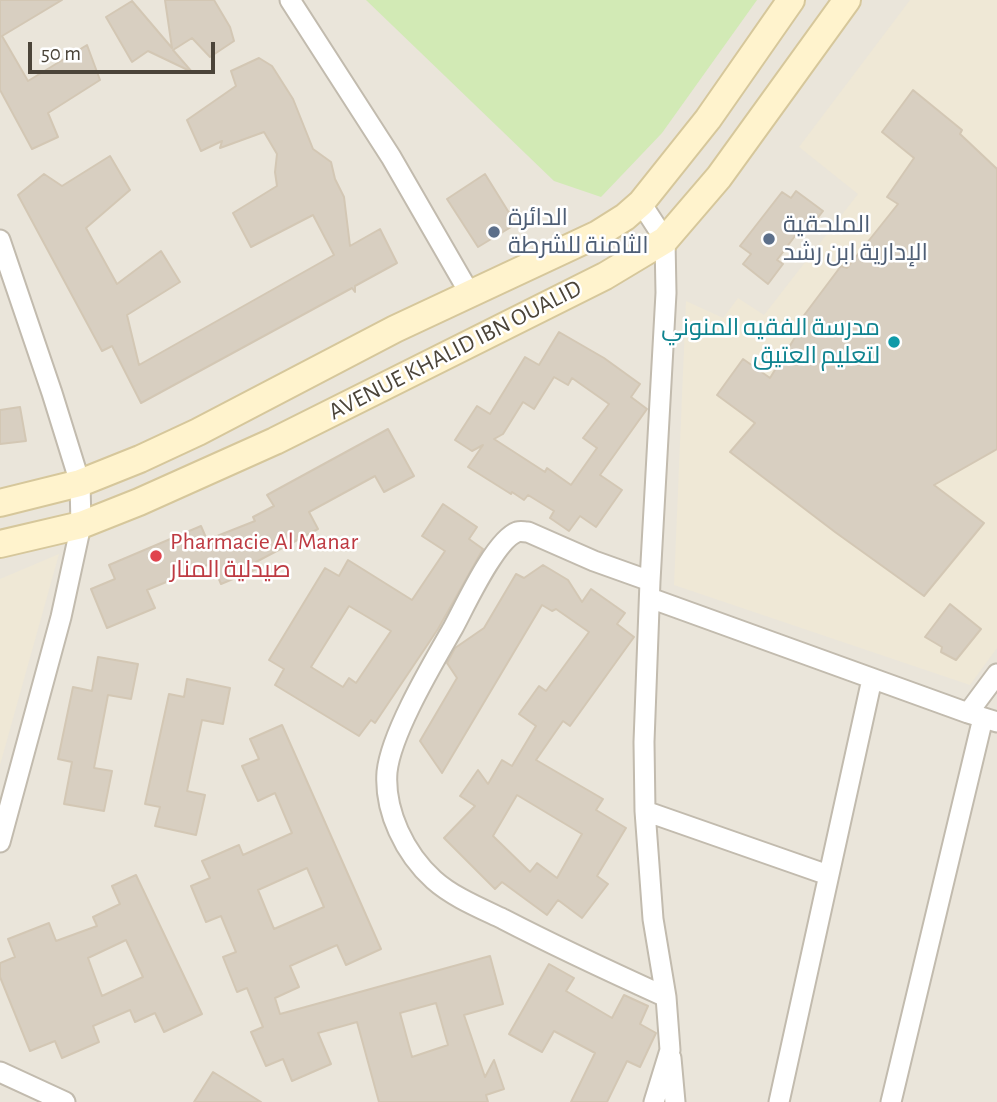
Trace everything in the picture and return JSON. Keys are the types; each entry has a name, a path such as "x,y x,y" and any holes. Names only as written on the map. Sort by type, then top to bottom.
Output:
{"main road":[{"name":"AVENUE KHALID IBN OUALID","path":"0,503 80,483 198,432 395,330 598,234 625,217 641,204 708,119 792,0"},
{"name":"AVENUE KHALID IBN OUALID","path":"0,544 81,525 275,441 604,276 665,240 719,177 847,0"}],"street":[{"path":"290,0 391,156 470,294"},
{"path":"641,204 665,240 666,293 644,742 645,811 653,919 666,996 675,1102"},
{"path":"0,240 80,483 81,525 61,617 0,842"},
{"path":"666,996 520,928 468,902 436,882 406,845 394,819 387,795 387,770 396,739 484,572 508,538 517,532 528,531 650,589 873,679 983,718"},
{"path":"891,1102 983,718 997,674"},
{"path":"779,1102 873,679"},
{"path":"645,811 828,875"},
{"path":"654,1102 670,1050"},
{"path":"0,1072 65,1102"}],"shaded area":[{"path":"0,0 997,0 997,1102 0,1102"},
{"path":"910,0 997,0 997,648 970,685 674,585 686,301 723,318 738,298 764,315 858,194 799,147"},
{"path":"59,554 0,765 0,579"}],"green space":[{"path":"366,0 757,0 662,133 601,197 554,181"}],"building":[{"path":"0,0 62,0 2,36 28,81 87,45 100,80 48,113 58,137 32,149 0,90"},
{"path":"165,0 214,0 230,27 234,41 210,57 192,38 173,50 192,72 148,51 132,62 106,17 132,1 172,48"},
{"path":"259,58 272,66 293,99 313,149 331,162 335,179 344,197 350,246 380,229 397,263 355,286 355,292 352,288 141,403 112,346 102,351 18,195 44,174 62,186 110,156 130,190 86,228 117,284 161,251 180,282 127,315 139,365 334,255 313,215 251,247 233,213 277,186 277,154 264,132 220,148 222,141 201,151 187,120 236,86 231,71"},
{"name":"مدرسة الفقيه المنوني لتعليم العتيق","path":"913,90 962,130 960,134 997,169 997,449 934,485 984,523 924,596 730,452 755,423 717,395 743,359 770,378 802,326 799,322 841,266 847,268 898,204 887,197 914,158 882,132"},
{"path":"485,174 516,224 478,247 447,199"},
{"name":"الملحقية الإدارية ابن رشد","path":"796,191 823,211 806,233 801,228 777,260 783,264 768,284 743,264 751,254 740,246 782,192 791,198"},
{"path":"559,332 604,358 640,384 631,397 647,409 600,475 622,490 596,527 580,516 569,531 550,518 554,511 528,495 524,500 512,492 511,494 468,467 483,445 472,451 455,440 477,406 490,414 525,357 539,365","holes":["554,377 568,385 572,378 609,404 583,438 597,448 571,485 547,468 545,472 494,439 503,434 523,402 534,409"]},
{"path":"20,407 26,441 0,444 0,410"},
{"path":"388,429 414,476 384,492 375,476 309,512 318,529 256,562 259,568 221,584 212,563 147,590 155,608 107,628 91,589 115,579 109,565 201,526 207,540 255,521 253,517 274,506 267,495"},
{"path":"443,504 477,527 469,539 483,549 438,629 375,723 371,720 359,736 275,685 284,669 269,660 325,568 339,576 348,560 412,600 445,551 422,536","holes":["349,606 391,631 356,683 349,678 343,687 311,667"]},
{"path":"543,565 568,580 582,602 591,589 625,613 617,624 634,637 570,726 563,721 536,760 603,799 596,810 626,828 597,876 608,884 582,918 558,900 547,915 502,882 495,889 444,838 475,806 460,796 478,770 488,784 502,760 512,766 536,726 519,714 539,686 546,691 589,632 556,609 552,611 542,605 442,773 420,741 457,678 447,663 455,648 484,628 516,574 524,578","holes":["517,795 582,834 557,878 537,863 530,872 493,836"]},
{"path":"950,604 981,629 956,660 941,652 942,647 925,637"},
{"path":"98,657 138,664 131,699 108,695 94,768 112,771 104,811 64,804 72,762 58,759 73,687 92,691"},
{"path":"187,679 230,688 223,724 202,720 187,791 205,795 196,835 155,826 160,807 145,804 169,694 184,697"},
{"path":"282,725 381,949 346,965 337,945 290,966 299,987 275,998 280,1014 490,956 503,1004 464,1015 485,1077 494,1060 504,1089 486,1095 488,1102 379,1102 357,1022 318,1033 331,1064 292,1081 283,1059 266,1066 251,1032 263,1027 247,988 237,992 223,957 236,952 221,916 206,922 191,886 210,878 202,861 239,845 243,855 292,833 275,793 258,801 242,766 259,759 250,739","holes":["307,868 324,907 274,929 258,890","436,1003 448,1045 412,1057 400,1013"]},
{"path":"136,875 202,1014 164,1032 155,1013 135,1022 130,1010 93,1026 99,1042 62,1058 55,1041 30,1051 0,977 0,963 15,957 8,939 49,923 56,941 97,926 93,917 120,904 112,886","holes":["126,940 143,977 102,996 88,958"]},
{"path":"549,964 574,978 566,991 612,1018 624,995 648,1006 640,1024 656,1033 640,1067 627,1061 607,1102 571,1102 595,1053 554,1031 542,1052 509,1034"},
{"path":"213,1072 261,1102 194,1102"}],"place":[{"name":"الدائرة الثامنة للشرطة","path":"494,232"},
{"name":"الملحقية الإدارية ابن رشد","path":"769,239"},
{"name":"مدرسة الفقيه المنوني لتعليم العتيق","path":"894,342"},
{"name":"Pharmacie Al Manar صيدلية المنار","path":"156,556"}]}
